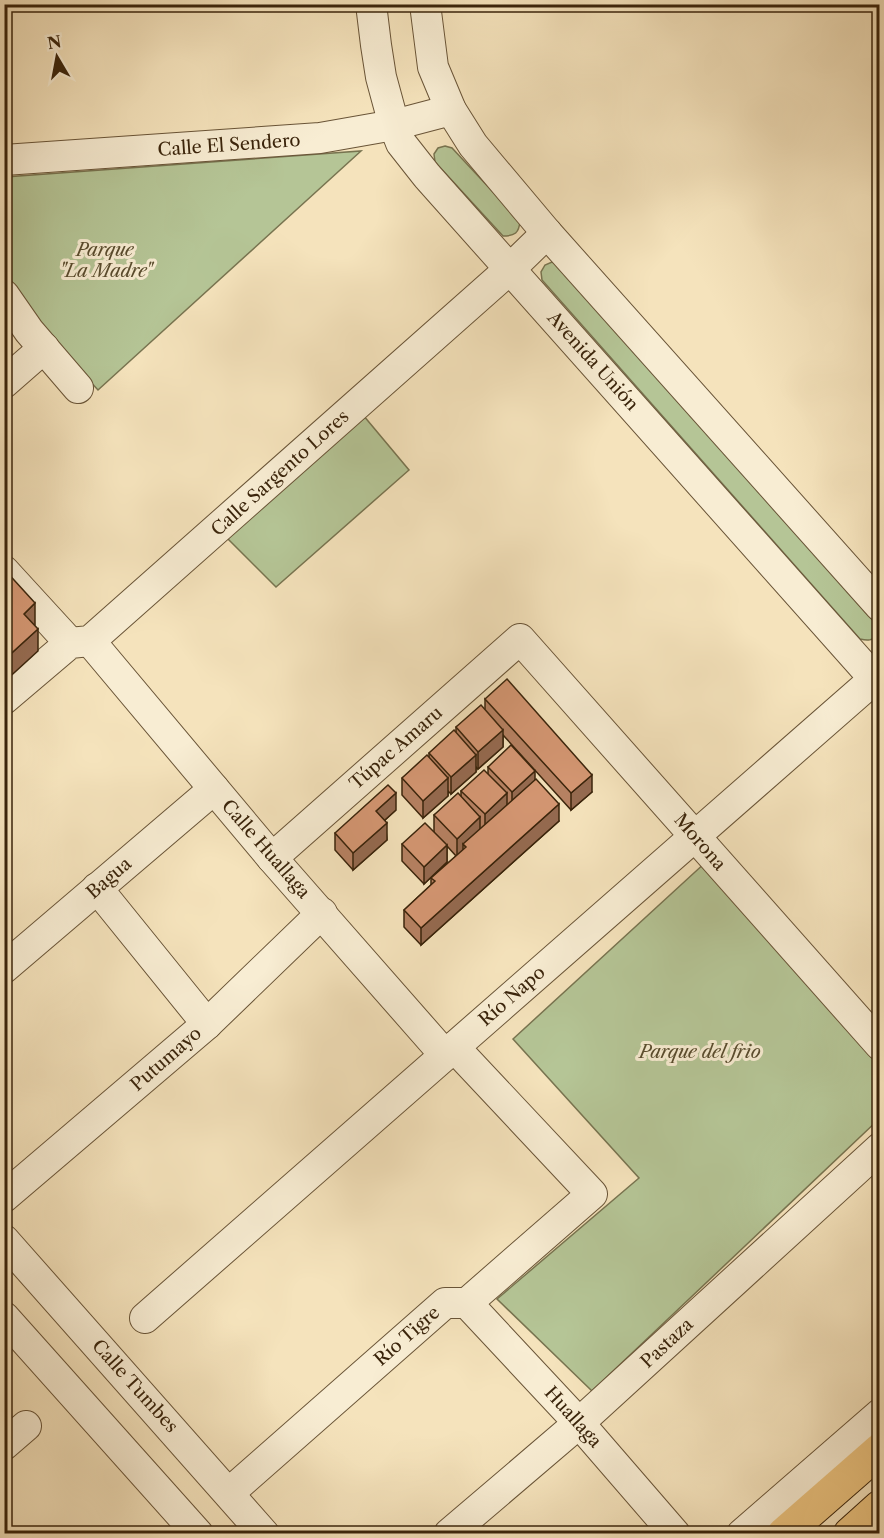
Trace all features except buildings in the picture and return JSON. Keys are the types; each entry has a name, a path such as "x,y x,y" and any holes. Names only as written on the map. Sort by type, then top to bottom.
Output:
{"main road":[{"path":"784,1533 879,1450"},
{"path":"850,1533 879,1507"}],"street":[{"name":"Avenida Unión","path":"371,4 381,77 401,142 427,176 878,679"},
{"path":"425,4 433,67 451,110 473,145 547,233 879,606"},
{"name":"Calle El Sendero","path":"4,160 320,138 394,125 451,110"},
{"name":"Calle Sargento Lores","path":"4,699 80,642 511,268 547,233"},
{"path":"4,295 29,331 78,388"},
{"path":"4,383 44,348"},
{"name":"Calle Huallaga","path":"4,571 80,642 214,789 322,914 450,1051 592,1194 467,1303"},
{"name":"Morona","path":"520,639 879,1045"},
{"name":"Túpac Amaru","path":"272,858 520,639"},
{"name":"Río Napo","path":"145,1318 694,836 878,679"},
{"name":"Bagua","path":"4,968 214,789"},
{"path":"97,888 207,1024"},
{"name":"Putumayo","path":"4,1197 207,1024 322,914"},
{"name":"Pastaza","path":"450,1533 579,1423 879,1148"},
{"name":"Calle Tumbes","path":"4,1240 264,1533"},
{"name":"Río Tigre","path":"229,1493 445,1303 467,1303"},
{"name":"Huallaga","path":"467,1303 579,1423 675,1533"},
{"path":"4,1317 184,1529"},
{"path":"742,1533 879,1414"}],"green space":[{"path":"445,146 452,148 520,221 516,233 503,236 435,162 434,154 438,148"},
{"name":"Parque \"La Madre\"","path":"361,151 98,390 40,327 5,280 5,177"},
{"path":"552,262 559,265 877,625 878,634 876,636 870,640 860,639 542,280 541,272 545,265"},
{"path":"358,409 409,470 276,587 223,534"},
{"name":"Parque del frio","path":"707,861 879,1066 879,1119 592,1391 497,1299 639,1178 513,1039"}]}
